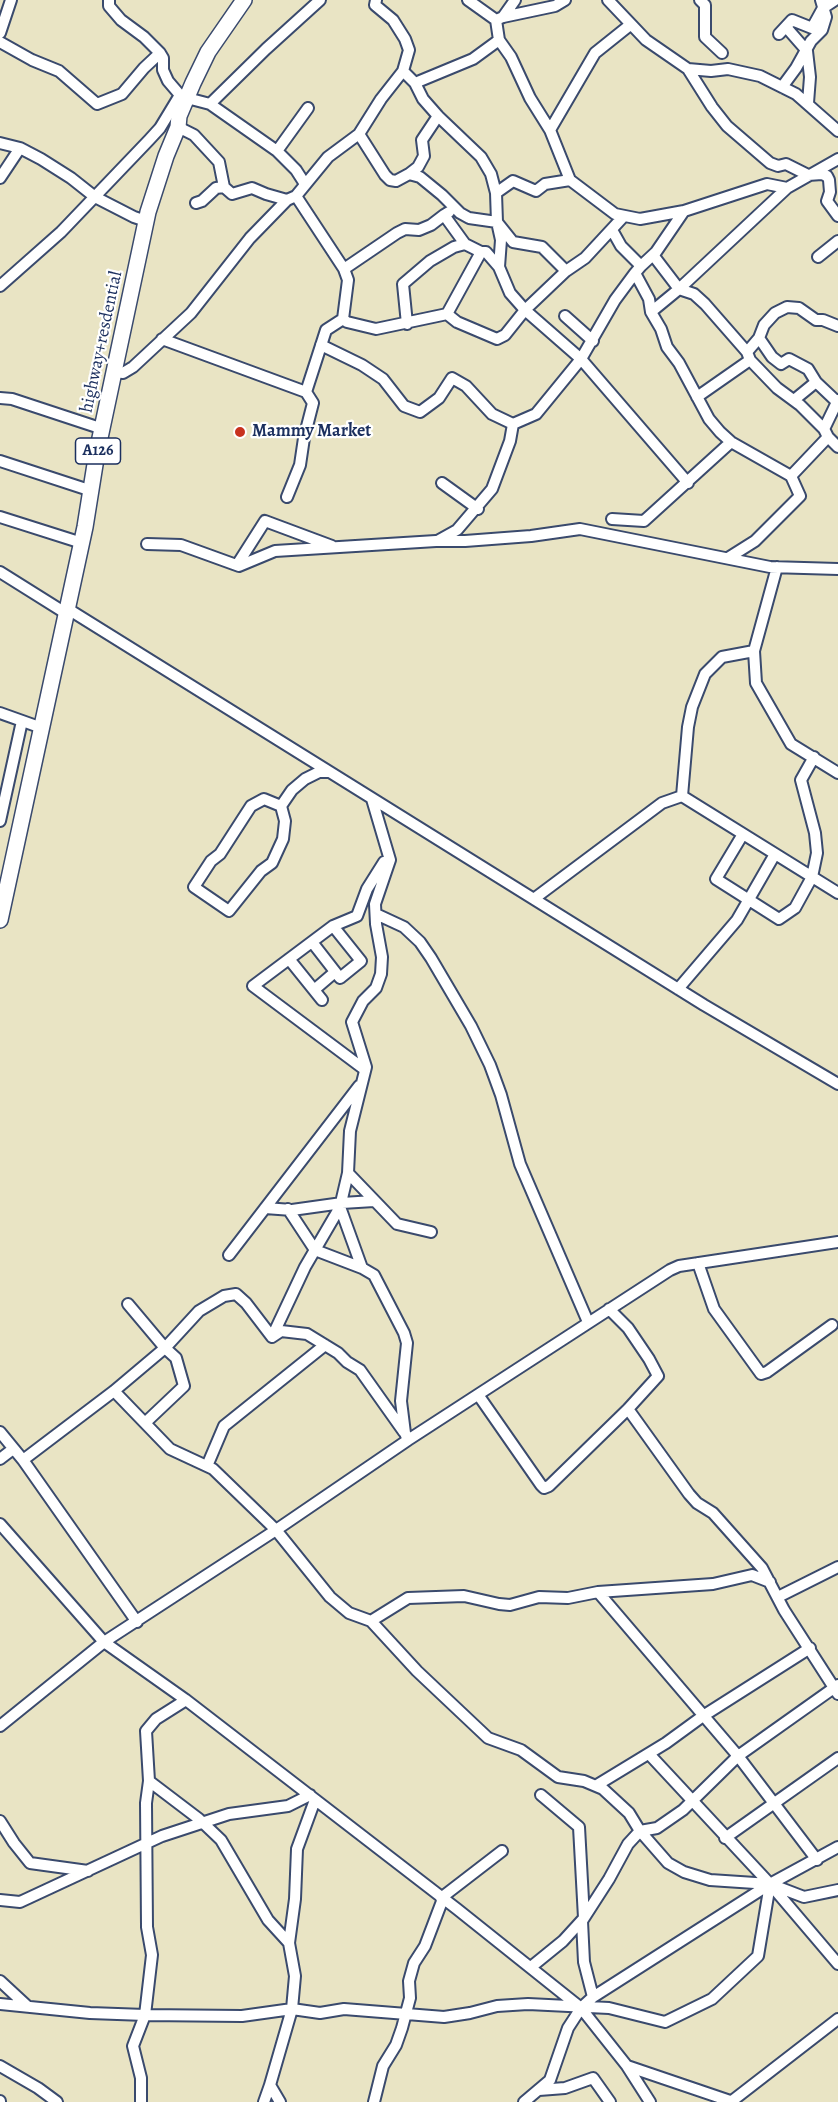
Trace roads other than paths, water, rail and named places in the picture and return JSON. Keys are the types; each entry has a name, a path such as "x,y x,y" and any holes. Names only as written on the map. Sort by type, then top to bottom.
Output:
{"highway":[{"name":"highway+resdential","path":"0,920 82,543 97,452 146,221 166,156 178,127 184,96 208,52 244,0"}],"street":[{"path":"0,33 11,0"},
{"path":"109,0 109,6 121,20 144,37 160,53 168,81 184,96 210,104 276,151 296,170 305,184"},
{"path":"210,104 257,57 320,0"},
{"path":"115,372 123,373 133,367 191,313 250,238 292,198 328,157 359,134 381,99 403,71 409,50 393,20 375,5 376,0"},
{"path":"468,0 499,18 555,6 565,0"},
{"path":"515,0 499,18 499,40 511,57 530,98 550,130 570,180 615,214 640,219 684,212 767,184 787,188"},
{"path":"608,0 630,25 663,53 688,69 712,107 736,134 770,162 778,166 786,164 808,175 827,176 830,192 827,201 838,216"},
{"path":"700,0 705,5 705,37 722,53"},
{"path":"822,4 835,0"},
{"path":"808,103 810,77 807,51 783,30 792,20 812,28 822,4"},
{"path":"782,87 807,51 811,41 822,30 826,17 822,4"},
{"path":"550,130 595,53 630,25"},
{"path":"415,83 473,59 499,40"},
{"path":"0,42 23,56 59,71 97,104 122,94 160,53"},
{"path":"688,69 746,71 782,87 808,103 838,131"},
{"path":"403,71 415,83 423,99 438,116 481,157 491,174 496,193 497,222 501,240 499,267"},
{"path":"0,286 47,245 95,197 160,128 184,96"},
{"path":"276,151 308,108"},
{"path":"359,134 385,175 390,180 396,181 418,167 424,156 422,140 438,116"},
{"path":"178,127 194,135 219,162 224,188"},
{"path":"0,143 20,148 71,178 95,197 146,221"},
{"path":"0,178 20,148"},
{"path":"651,312 679,290 787,188 838,159"},
{"path":"409,174 420,177 460,213 469,218 497,222 513,242 542,247 566,271"},
{"path":"496,193 513,181 536,191 545,183 570,180"},
{"path":"196,203 202,201 216,188 224,188 232,194 252,188 266,194 292,198 344,269 348,280 343,319 326,330 306,392"},
{"path":"344,269 397,232 419,230 431,225 454,207"},
{"path":"321,345 362,365 383,379 404,406 420,411 439,398 452,378 466,386 492,414 513,424 536,414 581,359 615,300 653,255 684,212"},
{"path":"444,215 465,244 486,252 499,267 510,293 525,310 581,359 688,483"},
{"path":"343,319 346,322 376,329 447,314 458,322 497,339 505,335 525,310 566,271 585,258 623,217"},
{"path":"612,230 638,270 649,299 651,312 661,329 667,347 679,363 710,419 730,441 791,476 800,496 755,541 728,558"},
{"path":"819,257 838,241"},
{"path":"407,324 403,284 430,261 454,247 465,244"},
{"path":"447,314 481,252"},
{"path":"653,255 679,290 694,294 705,304 777,388 794,400 838,447"},
{"path":"697,397 749,356 764,325 775,313 787,308 799,308 816,320 838,317"},
{"path":"566,316 593,341"},
{"path":"823,320 838,326"},
{"path":"759,338 772,357 781,364 789,359 808,369 816,382 838,401 826,433 791,476"},
{"path":"162,339 306,392 313,403 300,465 287,497"},
{"path":"794,400 816,382"},
{"path":"0,398 12,399 103,429"},
{"path":"436,541 457,530 492,489 510,441 513,424"},
{"path":"612,519 644,521 688,483 730,441"},
{"path":"0,461 92,490"},
{"path":"442,483 478,508"},
{"path":"0,517 82,543"},
{"path":"237,565 266,522 336,547"},
{"path":"147,544 181,545 239,566 275,551 509,538 580,529 777,567 838,570"},
{"path":"777,567 754,651 756,683 791,744 838,772"},
{"path":"0,572 535,898 678,989 838,1084"},
{"path":"682,796 683,769 692,708 705,674 722,657 754,651"},
{"path":"0,713 42,728"},
{"path":"0,821 22,721"},
{"path":"743,834 716,879 779,919 795,908 812,877 816,853 815,833 801,780 814,757"},
{"path":"281,806 264,799 251,806 220,854 211,861 194,887 229,911 261,870 272,863 283,839 285,821 281,806 292,790 319,772 328,772"},
{"path":"682,796 838,893"},
{"path":"535,898 662,803 682,796"},
{"path":"272,1337 315,1250 341,1205 348,1173 350,1131 366,1067 352,1022 363,1001 376,988 381,974 382,957 375,904 390,860 372,799"},
{"path":"678,989 737,920 775,854"},
{"path":"364,1070 253,986 333,926 357,916 367,889 388,855"},
{"path":"376,914 404,927 420,942 471,1026 490,1065 501,1095 520,1164 588,1322"},
{"path":"312,942 340,978 361,961 333,926"},
{"path":"289,959 322,1000"},
{"path":"314,990 335,972"},
{"path":"230,1255 361,1083"},
{"path":"348,1173 397,1224 431,1232"},
{"path":"265,1208 288,1209 374,1201"},
{"path":"341,1205 362,1269"},
{"path":"288,1209 315,1250 374,1275 404,1333 407,1344 401,1401 407,1437"},
{"path":"0,1726 104,1642 276,1530 407,1437 479,1396 588,1322 674,1268 838,1242"},
{"path":"698,1263 714,1309 761,1374 832,1325"},
{"path":"23,1460 114,1391 165,1348 199,1311 224,1296 236,1294 246,1303 272,1337"},
{"path":"128,1304 176,1358 184,1386 146,1422"},
{"path":"479,1396 544,1488 551,1485 658,1376 628,1328 609,1309"},
{"path":"272,1337 281,1331 307,1334 360,1370 407,1437"},
{"path":"207,1466 224,1426 325,1345"},
{"path":"114,1391 170,1449 207,1466 276,1530 330,1597 349,1613 371,1621 417,1671 488,1738 521,1750 558,1777 597,1785 629,1813 640,1831 668,1863 684,1872 710,1880 770,1884 804,1897 838,1890"},
{"path":"531,1967 562,1941 584,1918 628,1844 640,1831 657,1828 692,1802 738,1756 836,1689 784,1610 762,1568 713,1513 688,1494 628,1408"},
{"path":"0,1432 23,1460 137,1622"},
{"path":"0,1459 13,1449"},
{"path":"0,1524 104,1642 186,1700 581,2008 627,2066 650,2102"},
{"path":"778,1597 838,1567"},
{"path":"371,1621 408,1598 464,1596 499,1605 510,1605 539,1597 568,1598 598,1592 713,1584 752,1575 770,1582"},
{"path":"598,1592 738,1756 817,1860"},
{"path":"597,1785 649,1754 703,1716 810,1648"},
{"path":"141,2102 141,2078 133,2046 145,2015 152,1955 147,1927 146,1803 149,1781 146,1731 156,1719 186,1700"},
{"path":"649,1754 770,1884 838,1964"},
{"path":"725,1838 838,1758"},
{"path":"149,1781 203,1823 220,1840 268,1920 289,1943"},
{"path":"541,1795 579,1827 584,1962 593,1997"},
{"path":"0,1900 20,1902 147,1843 229,1814 288,1806 312,1797"},
{"path":"264,2102 292,2009 295,1976 289,1943 295,1899 297,1849 312,1797"},
{"path":"0,1821 30,1863 88,1871"},
{"path":"524,2102 550,2080 568,2028 581,2008 593,1997 770,1884 838,1847"},
{"path":"374,2102 383,2066 396,2045 406,2014 410,1998 409,1981 414,1963 424,1946 442,1898 502,1851"},
{"path":"0,2004 90,2013 145,2015 242,2016 292,2009 320,2013 344,2009 444,2017 497,2006 528,2004 609,2008 665,2022 711,1999 758,1956 770,1884"},
{"path":"0,1981 27,2006"},
{"path":"627,2066 732,2101 838,2019"},
{"path":"0,2066 57,2102"},
{"path":"539,2090 565,2088 593,2078 610,2102"},
{"path":"270,2085 280,2102"},
{"path":"539,2090 546,2102"}],"place":[{"name":"Mammy Market","path":"240,432"}]}
